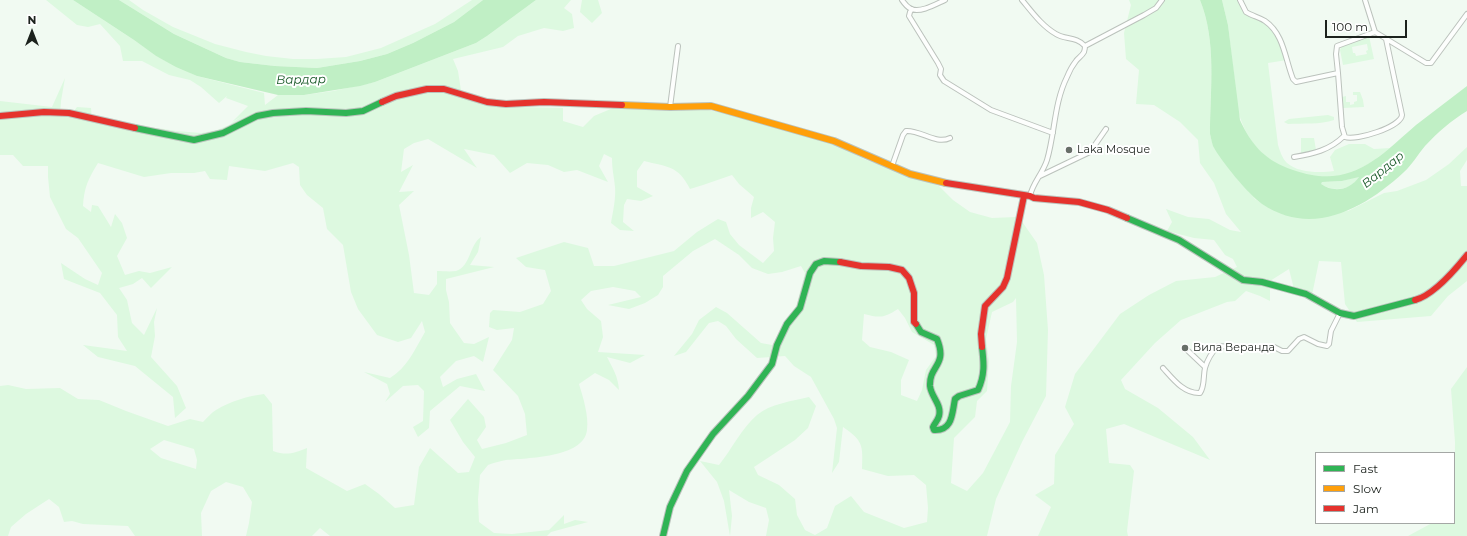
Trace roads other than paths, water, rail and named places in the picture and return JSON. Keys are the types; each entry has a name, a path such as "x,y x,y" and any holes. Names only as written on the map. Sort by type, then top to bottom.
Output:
{"street":[{"path":"902,0 912,9 924,8 945,0"},
{"path":"1022,0 1045,26 1056,35 1074,39 1085,46"},
{"path":"663,536 670,507 687,471 712,434 748,396 772,364 787,324 800,308 810,273 816,264 824,261 835,261 862,266 889,267 902,270 909,278 914,293 914,322 920,332 936,339 941,349 941,357 931,377 930,387 933,396 940,406 939,415 933,427 934,430 941,431 945,429 953,416 955,399 978,390 983,382 985,374 981,337 985,316 985,306 1003,287 1007,278 1027,196 1040,176 1046,162 1053,133 1057,103 1064,83 1076,61 1083,54 1085,46 1156,8 1162,0"},
{"path":"1240,0 1246,12 1264,20 1275,32 1282,43 1294,82 1338,73"},
{"path":"1365,0 1374,32 1426,63 1431,63 1467,14"},
{"path":"912,9 909,16 941,68 941,78 991,110 1053,133"},
{"path":"1344,136 1336,54 1337,46 1374,32"},
{"path":"1344,136 1350,139 1362,137 1401,120 1402,115 1386,39"},
{"path":"670,107 678,46"},
{"path":"0,116 44,112 69,114 91,117 166,135 194,140 223,132 257,116 273,113 319,111 346,113 363,111 396,96 427,89 444,89 487,102 506,104 574,103 670,107 711,106 745,117 804,131 834,140 869,158 910,174 935,181 989,189 1041,200 1079,202 1108,210 1179,240 1243,280 1275,285 1306,294 1340,313 1354,316 1420,299 1440,285 1467,255"},
{"path":"1040,176 1090,152 1106,129"},
{"path":"892,166 903,135 906,131 939,140 950,138"},
{"path":"1294,157 1311,154 1330,148 1344,136"},
{"path":"1163,368 1181,387 1200,393 1202,390 1205,367 1214,350 1218,346 1265,349 1274,347 1282,351 1288,351 1299,339 1304,337 1318,344 1327,346 1329,344 1333,327 1340,313"},
{"path":"1185,348 1205,367"}],"water":[{"name":"Вардар","path":"73,0 119,0 174,34 226,58 240,62 275,66 317,68 360,61 387,54 413,43 454,22 483,0 536,0 476,43 375,82 360,86 304,95 278,95 197,76 176,67 156,56"},
{"name":"Вардар","path":"1200,0 1222,0 1228,25 1240,120 1250,138 1261,151 1275,162 1293,170 1313,175 1331,176 1347,174 1361,168 1388,149 1416,125 1467,86 1467,111 1435,136 1407,169 1389,185 1373,197 1355,207 1338,214 1319,218 1300,218 1281,214 1262,204 1242,185 1213,146 1210,134 1211,49 1205,16","holes":["1359,177 1351,185 1342,189 1331,189 1321,184 1322,182 1342,181"]}],"place":[{"name":"Laka Mosque","path":"1069,150"},
{"name":"Вила Веранда","path":"1185,348"}]}
